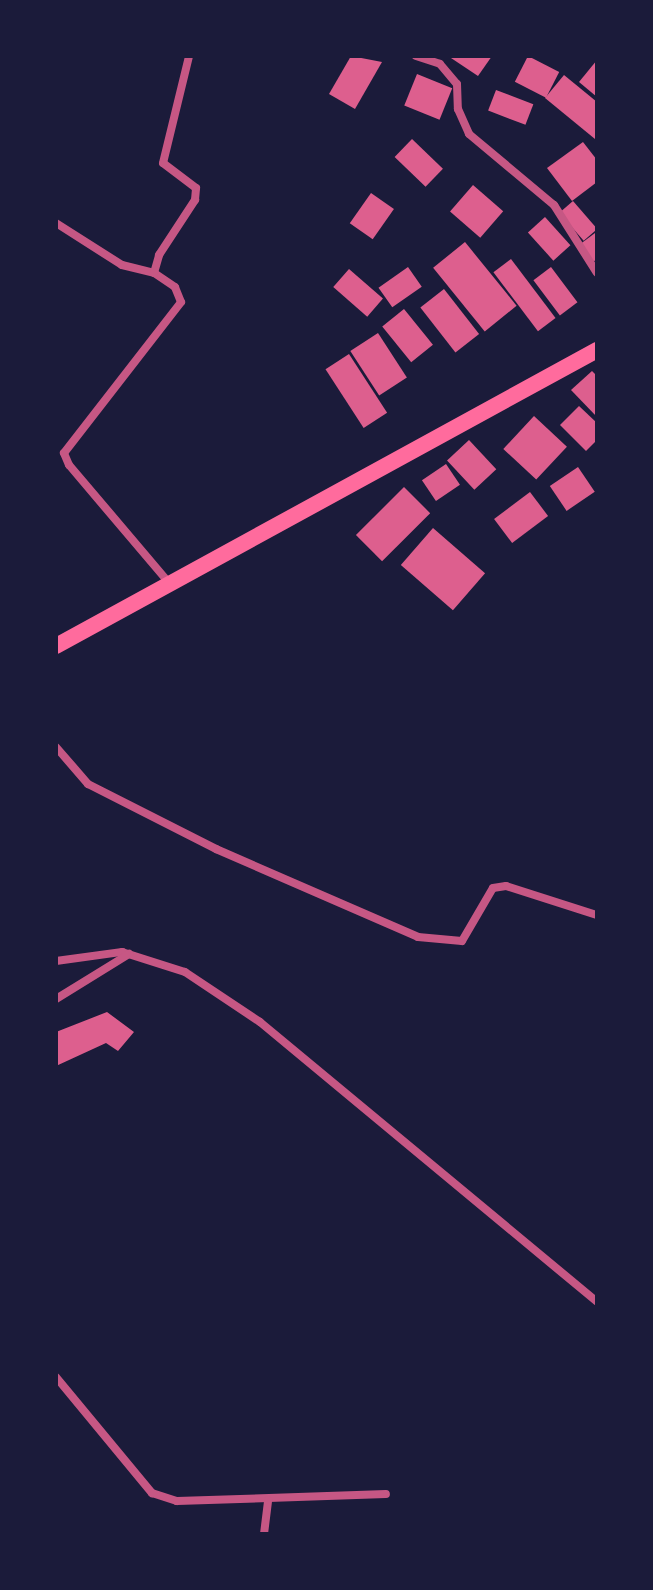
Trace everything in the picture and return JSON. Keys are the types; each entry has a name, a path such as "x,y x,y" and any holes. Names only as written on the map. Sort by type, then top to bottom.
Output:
{"main road":[{"path":"56,646 597,350"}],"street":[{"path":"154,273 159,255 195,200 196,188 163,163 189,56"},
{"path":"416,56 440,64 457,84 458,109 469,134 554,205 597,273"},
{"path":"56,223 122,265 154,273 175,287 181,302 64,453 69,465 171,585"},
{"path":"56,747 88,784 216,849 418,937 462,941 493,888 506,886 597,915"},
{"path":"56,961 129,954 185,972 260,1022 597,1302"},
{"path":"56,999 129,954"},
{"path":"56,1377 152,1493 177,1501 386,1494"},
{"path":"264,1534 268,1500"}],"building":[{"path":"351,56 382,62 355,109 329,94"},
{"path":"448,56 492,56 478,76"},
{"path":"528,56 559,72 546,98 515,82"},
{"path":"597,60 597,97 579,82"},
{"path":"417,74 452,88 439,120 404,106"},
{"path":"564,75 597,102 595,139 545,98"},
{"path":"496,90 533,104 525,125 488,111"},
{"path":"412,139 443,169 426,187 395,157"},
{"path":"583,142 597,160 597,182 572,201 547,168"},
{"path":"473,185 503,211 480,238 450,211"},
{"path":"371,193 394,209 373,239 350,223"},
{"path":"573,201 597,229 584,241 559,213"},
{"path":"545,217 570,245 553,261 528,232"},
{"path":"595,233 597,259 593,262 579,245"},
{"path":"465,242 517,306 485,332 433,268"},
{"path":"511,259 556,318 538,331 493,272"},
{"path":"408,267 422,287 392,307 379,288"},
{"path":"551,267 577,302 560,315 533,280"},
{"path":"349,269 383,299 367,317 333,287"},
{"path":"444,289 479,334 455,352 420,307"},
{"path":"404,309 433,345 411,362 382,327"},
{"path":"378,333 407,377 379,395 350,351"},
{"path":"349,354 387,413 364,428 326,369"},
{"path":"592,371 597,376 597,417 571,390"},
{"path":"579,406 597,423 597,440 586,451 560,425"},
{"path":"534,416 567,447 536,480 503,449"},
{"path":"469,440 496,469 474,490 447,460"},
{"path":"446,464 460,485 436,501 422,480"},
{"path":"578,467 595,492 567,511 550,486"},
{"path":"404,487 430,513 382,561 356,535"},
{"path":"530,492 548,516 512,543 494,519"},
{"path":"433,528 485,573 453,610 401,565"},
{"path":"107,1012 134,1032 118,1051 106,1043 56,1066 56,1032"}]}
